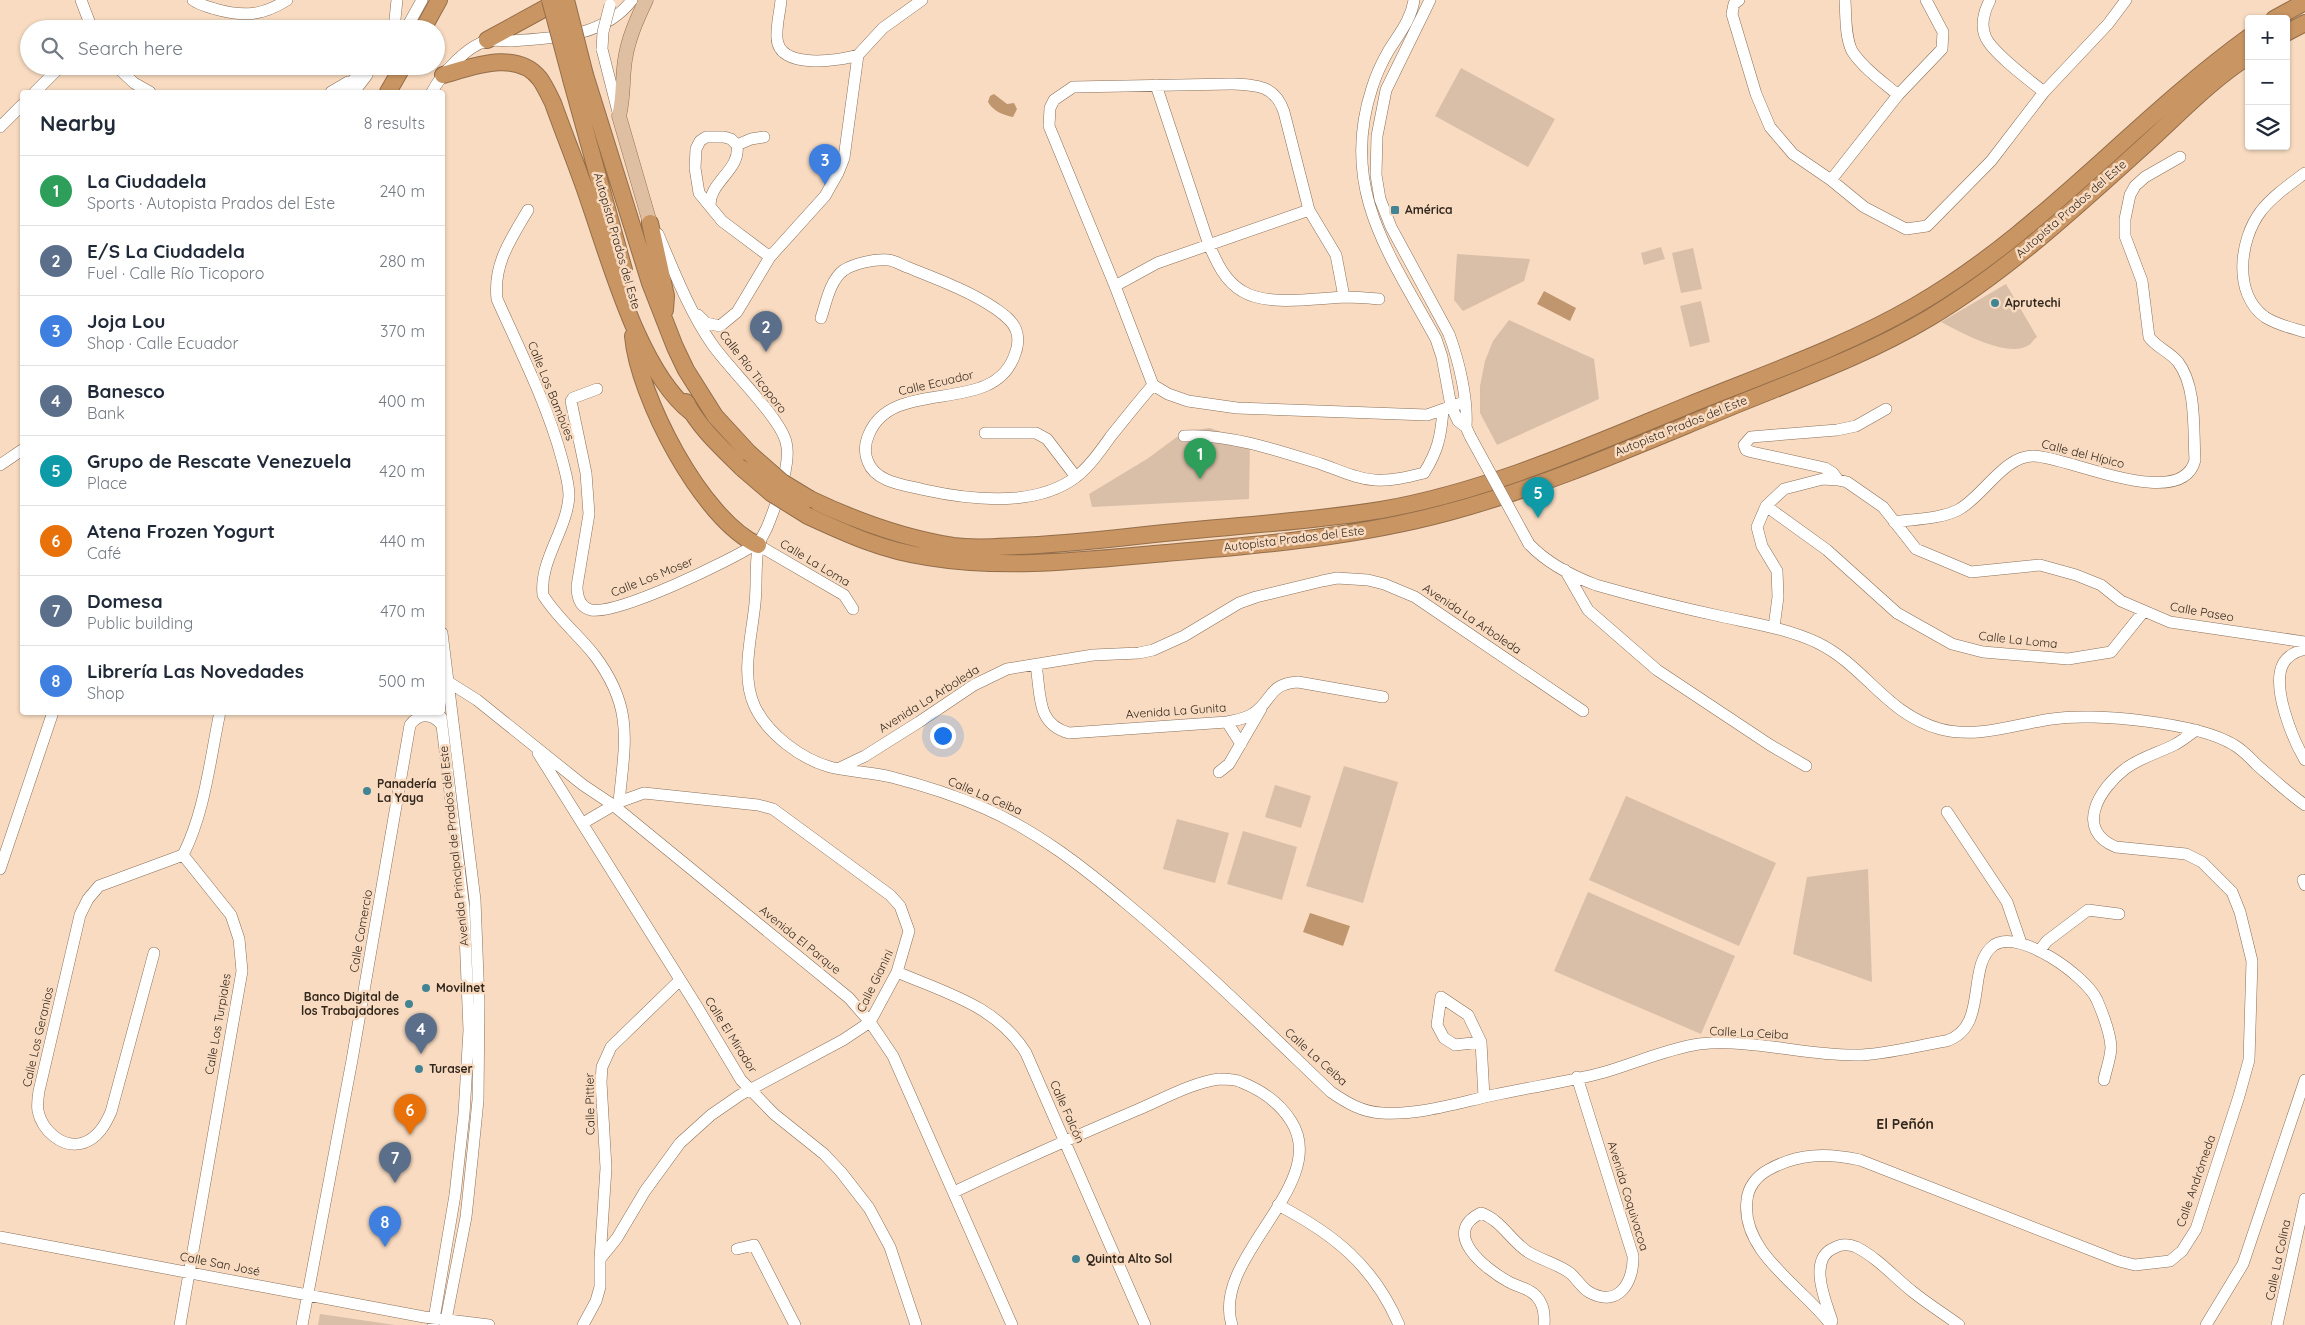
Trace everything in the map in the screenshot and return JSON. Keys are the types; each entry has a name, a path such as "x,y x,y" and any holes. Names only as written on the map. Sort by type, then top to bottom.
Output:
{"highway":[{"path":"428,20 439,0"},
{"name":"Autopista Prados del Este","path":"550,0 634,306 690,412 743,470 771,493 808,516 866,542 905,553 966,563 1018,564 1166,553 1322,537 1384,528 1450,512 1581,466 1846,360 1928,318 1974,288 2043,236 2198,97 2245,59"},
{"path":"487,40 560,0"},
{"name":"Autopista Prados del Este","path":"566,0 585,75 650,283 686,370 715,416 764,468 810,499 848,517 901,535 955,546 980,548 1055,544 1325,517 1382,509 1426,500 1501,479 1771,373 1829,348 1915,306 1994,254 2030,225 2183,88 2245,40"},
{"path":"2281,15 2305,2"},
{"path":"2290,31 2305,23"},
{"path":"445,74 491,62 502,62 523,66 539,78 553,103 632,325 661,378 678,402 690,412"},
{"path":"390,90 398,75"},
{"path":"650,223 666,296 664,319"},
{"path":"634,306 632,325 634,344 643,383 664,431 691,478 734,530 757,545"}],"main road":[{"path":"646,0 634,26 625,58 623,99 619,116 650,223"}],"street":[{"path":"81,0 89,20"},
{"path":"192,0 198,4 225,12 247,15 277,7 287,0"},
{"path":"395,20 397,0"},
{"path":"411,20 422,0"},
{"path":"445,73 467,52 487,40 544,38 587,32 615,17 632,0"},
{"path":"781,0 777,40 785,53 800,60 810,61 845,59 858,55 883,28 922,0"},
{"path":"1184,436 1204,434 1222,437 1321,464 1361,478 1377,480 1402,479 1424,473 1435,455 1447,408 1442,357 1436,340 1373,220 1361,164 1364,129 1372,90 1389,50 1408,19 1414,0"},
{"path":"1430,0 1386,90 1377,136 1376,175 1385,213 1449,334 1456,351 1468,432"},
{"path":"1739,0 1734,4 1732,14 1756,94 1770,127 1793,154 1831,180 1864,207 1906,230 1927,226 1991,161 2044,92 2108,24 2126,0"},
{"path":"1845,0 1846,21 1852,50 1875,76 1898,95"},
{"path":"1831,180 1898,95 1942,49 1943,32 1926,0"},
{"path":"1990,0 1986,6 1982,25 1986,38 1995,49 2044,92"},
{"path":"611,2 603,32 602,49 619,116"},
{"path":"695,312 706,323 720,326 726,323 737,312 770,257 825,196 844,158 858,55"},
{"path":"37,90 52,75"},
{"path":"126,75 134,83 146,90"},
{"path":"334,90 359,75"},
{"path":"356,90 367,75"},
{"path":"433,90 443,75"},
{"path":"345,90 356,77"},
{"path":"1344,297 1336,255 1309,210 1284,112 1280,101 1273,92 1257,86 1238,84 1073,87 1054,100 1050,108 1049,126 1115,286 1153,385 1168,394 1188,401 1219,406 1427,416 1464,402"},
{"path":"1156,85 1209,245 1219,268 1230,282 1242,292 1254,297 1379,298"},
{"path":"0,127 20,107"},
{"path":"710,205 710,197 714,189 736,160 737,145 731,139 724,137 706,137 700,141 696,149 696,182 699,193 722,221 770,257"},
{"path":"737,145 751,139 764,137"},
{"name":"Calle del Hípico","path":"1894,522 1956,511 2011,464 2023,457 2040,456 2116,478 2146,480 2174,480 2188,473 2193,468 2194,450 2190,392 2180,364 2149,337 2142,281 2124,231 2130,195 2135,186 2145,177 2180,157"},
{"path":"2305,173 2281,191 2261,211 2252,227 2243,265 2244,286 2256,309 2274,322 2305,332"},
{"name":"Calle Los Bambúes","path":"528,210 507,246 498,266 495,284 497,299 547,412 569,484 569,498 564,520 544,575 543,595 595,656 615,688 620,701 625,736 616,804"},
{"path":"1115,286 1157,264 1309,210"},
{"name":"Calle Río Ticoporo","path":"650,223 657,231 712,344 770,415 781,430 787,443 787,463 769,522 757,545"},
{"name":"Calle Ecuador","path":"821,318 833,284 844,271 862,263 888,260 931,276 995,308 1008,318 1016,330 1018,346 1012,365 997,379 973,390 904,404 883,414 874,423 866,442 867,462 873,470 881,477 934,492 1021,499 1076,477 1094,460 1153,385"},
{"name":"Calle Los Moser","path":"597,388 571,401 586,473 590,514 577,586 577,596 582,604 590,610 601,610 633,602 757,545"},
{"path":"1447,408 1468,432 1529,544 1537,553 1580,579 1616,591 1724,617 1774,626 1804,637 1834,652 1908,716 1944,730 1985,731 2053,718 2071,717 2158,724 2196,730 2222,738 2237,746 2305,805"},
{"name":"Calle Paseo","path":"1886,409 1856,426 1837,430 1751,437 1744,445 1746,450 1752,452 1825,468 1838,480 1847,482 1883,507 1916,549 1971,572 2040,565 2076,575 2101,585 2121,601 2170,622 2305,642"},
{"path":"985,433 1036,433 1047,439 1076,477"},
{"path":"0,465 20,451"},
{"path":"1774,626 1778,597 1777,571 1762,546 1756,527 1766,506 1784,489 1823,479 1838,480"},
{"name":"Calle La Loma","path":"1766,506 1827,550 1897,613 1952,644 1983,652 2068,659 2111,652 2144,611"},
{"name":"Calle La Loma","path":"757,545 844,595 853,609"},
{"name":"Calle La Ceiba","path":"757,545 755,605 750,640 748,680 750,694 756,708 766,723 790,746 820,763 887,776 927,787 973,803 1024,827 1096,878 1180,948 1331,1092 1353,1107 1381,1113 1412,1112 1455,1106 1484,1097 1604,1072 1674,1049 1719,1042 1858,1055 1946,1041 1959,1037 1968,1026 1985,953 1995,944 2011,940 2039,951 2077,974 2096,997 2106,1024 2111,1048 2104,1080"},
{"path":"1565,570 1588,610 1657,670 1770,745 1806,766"},
{"name":"Avenida La Arboleda","path":"840,768 865,756 989,677 1007,669 1093,655 1139,653 1153,650 1203,626 1224,611 1256,597 1322,581 1352,579 1384,584 1415,596 1583,711"},
{"path":"2305,649 2289,656 2283,664 2280,683 2294,739 2305,760"},
{"name":"Avenida La Gunita","path":"1036,665 1044,717 1050,725 1069,733 1227,722 1252,715 1263,706 1269,695 1275,690 1290,683 1298,682 1383,697"},
{"name":"Avenida Principal de Prados del Este","path":"440,1322 466,1217 478,1100 479,1049 478,930 445,671"},
{"name":"Avenida El Parque","path":"446,684 477,700 532,745 616,804 849,998 870,1022 893,1056 1012,1325"},
{"path":"1219,772 1229,764 1263,706"},
{"path":"0,869 52,715"},
{"path":"183,855 192,838 198,816 219,715"},
{"name":"Calle Comercio","path":"302,1325 309,1296 412,715"},
{"path":"410,725 419,717 432,716 441,718"},
{"name":"Avenida Principal de Prados del Este","path":"440,1322 464,1114 468,1030 464,909 441,718"},
{"path":"1227,722 1242,744"},
{"name":"Calle Andrómeda","path":"1832,1325 1821,1311 1778,1269 1755,1241 1747,1218 1747,1195 1753,1184 1762,1173 1786,1162 1833,1154 1860,1160 2119,1262 2136,1265 2170,1260 2182,1251 2196,1229 2240,1096 2249,1060 2252,961 2246,936 2232,892 2202,862 2186,854 2116,847 2107,843 2095,832 2092,820 2096,805 2115,777 2127,767 2175,744 2196,730"},
{"name":"Calle El Mirador","path":"532,745 583,823 741,1080 774,1114 824,1154 841,1172 869,1208 890,1247 916,1325"},
{"name":"Calle Gianini","path":"583,823 616,804 644,793 758,805 773,809 890,895 900,906 909,932 897,972 870,1022 844,1040 750,1090 711,1115 680,1143 645,1191 617,1238 600,1259"},
{"path":"1947,812 2007,902 2021,943"},
{"name":"Calle Los Geranios","path":"154,952 111,1112 105,1126 94,1137 83,1143 71,1144 60,1140 50,1134 42,1123 38,1109 39,1091 80,915 88,899 98,886 183,855"},
{"name":"Calle Los Turpiales","path":"180,1325 242,971 239,939 231,915 183,855"},
{"path":"2039,951 2047,941 2088,910 2119,914"},
{"name":"Calle Falcón","path":"897,972 978,1007 1016,1036 1026,1053 1065,1140 1145,1325"},
{"name":"Calle Pittier","path":"600,1259 606,1168 601,1082 602,1067 612,1047 680,980"},
{"path":"1482,1042 1455,1045 1444,1038 1437,1024 1441,997 1468,1015 1482,1042 1484,1097"},
{"name":"Avenida Coquivacoa","path":"1544,1325 1543,1305 1536,1295 1508,1282 1471,1252 1464,1240 1464,1228 1472,1217 1482,1213 1492,1217 1528,1252 1568,1272 1588,1292 1610,1297 1622,1292 1630,1281 1634,1268 1633,1256 1577,1077"},
{"path":"954,1192 1065,1140 1183,1090 1219,1079 1238,1080 1255,1088 1284,1110 1294,1126 1300,1139 1299,1161 1290,1183 1236,1282 1230,1302 1232,1325"},
{"path":"2206,1325 2243,1264 2305,1080"},
{"name":"Calle La Colina","path":"2277,1325 2305,1199"},
{"path":"1278,1205 1323,1230 1344,1246 1379,1286 1390,1303 1400,1325"},
{"name":"Calle San José","path":"0,1237 190,1272 440,1322 488,1325"},
{"path":"1832,1325 1822,1291 1820,1269 1824,1257 1829,1250 1845,1244 1875,1259 1911,1291 1960,1325"},
{"path":"737,1249 754,1245 795,1325"},
{"path":"583,1325 596,1301 600,1287 600,1259"}],"shaded area":[{"path":"1461,68 1555,119 1528,167 1435,116"},
{"path":"994,94 1007,104 1014,103 1017,109 1013,117 999,112 990,105 988,102 990,96"},
{"path":"1661,247 1665,259 1644,265 1641,253"},
{"path":"1693,248 1702,289 1681,293 1672,253"},
{"path":"1457,254 1530,259 1524,281 1463,311 1454,300"},
{"name":"Aprutechi","path":"2006,284 2037,337 2029,345 2009,349 1997,347 1941,322"},
{"path":"1544,291 1576,308 1570,321 1537,304"},
{"path":"1701,301 1710,342 1690,347 1680,306"},
{"path":"1509,320 1594,359 1599,399 1497,445 1480,413 1480,386 1485,361 1493,341"},
{"path":"1210,428 1250,442 1249,499 1092,507 1089,494 1147,459 1185,431"},
{"path":"1344,766 1398,782 1363,903 1306,886"},
{"path":"1275,785 1311,796 1301,828 1265,817"},
{"path":"1626,796 1776,863 1739,946 1589,880"},
{"path":"1177,819 1229,833 1215,883 1163,869"},
{"path":"1243,831 1297,847 1282,900 1227,884"},
{"path":"1868,869 1872,982 1793,954 1807,877"},
{"path":"1588,892 1735,956 1701,1034 1554,971"},
{"path":"1310,913 1350,926 1343,946 1303,932"},
{"path":"320,1314 395,1325 318,1325"}],"place":[{"name":"Joja Lou","path":"825,185"},
{"name":"América","path":"1395,210"},
{"name":"Aprutechi","path":"1995,303"},
{"name":"E/S La Ciudadela","path":"766,352"},
{"name":"La Ciudadela","path":"1200,479"},
{"name":"Grupo de Rescate Venezuela","path":"1538,518"},
{"name":"Panadería La Yaya","path":"367,791"},
{"name":"Movilnet","path":"426,988"},
{"name":"Banco Digital de los Trabajadores","path":"409,1004"},
{"name":"Banesco","path":"421,1054"},
{"name":"Turaser","path":"419,1069"},
{"name":"Atena Frozen Yogurt","path":"410,1135"},
{"name":"Domesa","path":"395,1183"},
{"name":"Librería Las Novedades","path":"385,1247"},
{"name":"Quinta Alto Sol","path":"1076,1259"}],"district":[{"name":"El Peñón","path":"1905,1124"}]}
